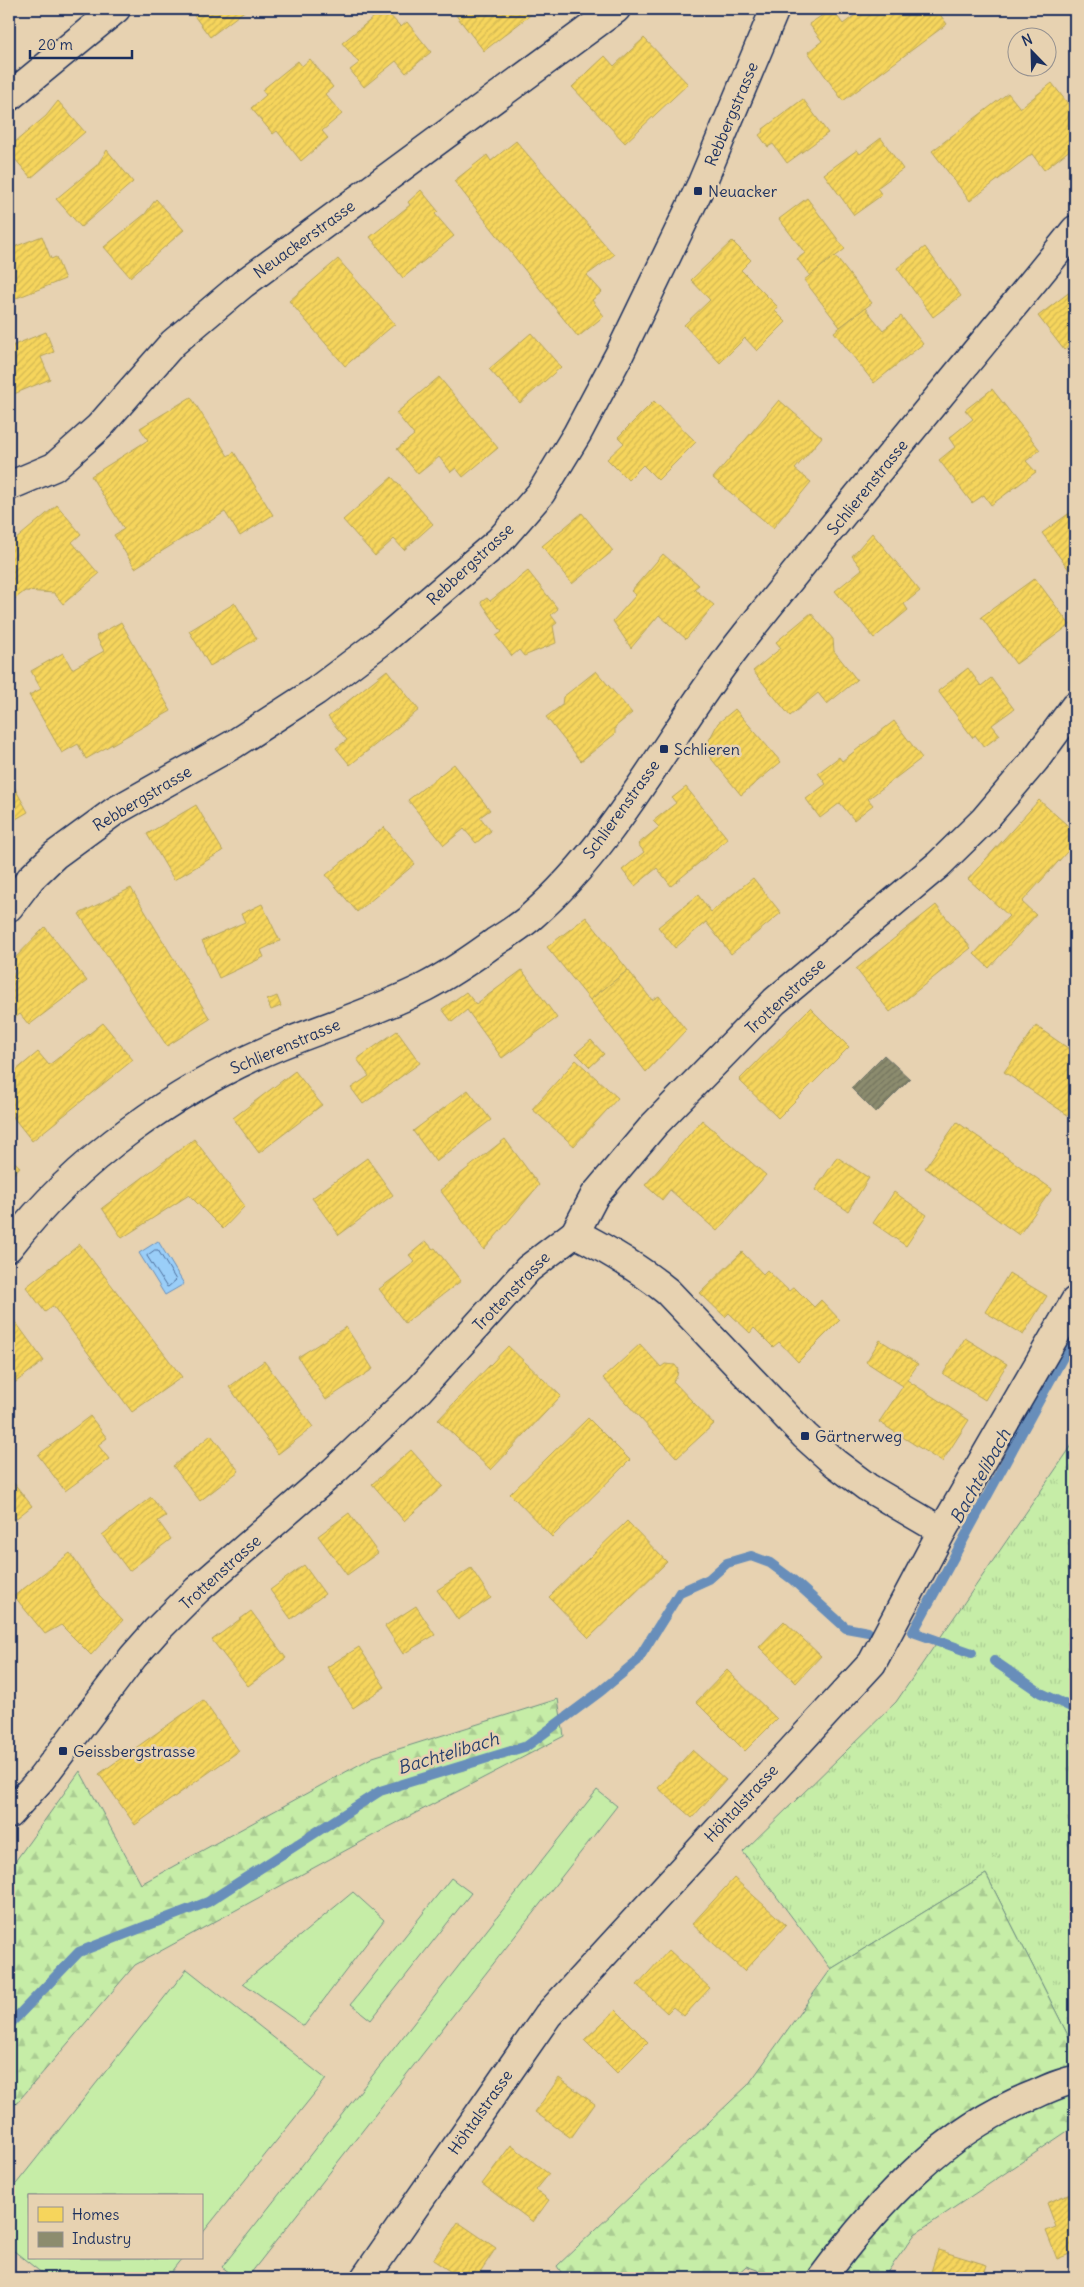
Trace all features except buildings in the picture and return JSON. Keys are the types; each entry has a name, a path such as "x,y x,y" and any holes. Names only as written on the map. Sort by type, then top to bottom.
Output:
{"street":[{"path":"9,98 116,9"},
{"name":"Neuackerstrasse","path":"9,486 54,467 99,427 173,343 243,284 616,9"},
{"name":"Rebbergstrasse","path":"9,907 31,878 55,854 115,811 234,744 316,691 386,638 500,540 535,499 577,434 620,353 702,183 775,9"},
{"name":"Schlierenstrasse","path":"9,1247 26,1224 104,1150 187,1092 275,1047 374,1010 426,987 476,956 532,917 576,871 612,827 668,743 736,648 1075,230"},
{"name":"Trottenstrasse","path":"9,1814 41,1779 133,1657 156,1631 197,1590 374,1434 420,1389 528,1269 575,1233 595,1195 654,1126 775,1001 938,865 977,826 1035,760 1075,706"},
{"path":"575,1233 623,1259 668,1292 805,1436 835,1463 867,1486 942,1531"},
{"name":"Höhtalstrasse","path":"365,2278 548,2015 872,1663 942,1531 1075,1301"},
{"path":"822,2278 854,2235 907,2177 958,2135 1010,2104 1075,2080"}],"green space":[{"path":"1075,1441 1075,2049 986,1874 831,1969 743,1852 896,1702"},
{"path":"558,1699 564,1736 385,1829 135,1965 9,2112 9,1870 80,1771 141,1884 373,1757"},
{"path":"597,1790 617,1806 247,2278 237,2278 222,2267"},
{"path":"986,1874 1075,2049 1075,2126 915,2234 883,2278 779,2278 746,2266 733,2278 565,2278 557,2266 748,2085 831,1969"},
{"path":"451,1878 471,1893 371,2020 351,2004"},
{"path":"353,1892 384,1920 304,2026 243,1983"},
{"path":"187,1969 326,2079 202,2234 202,2194 28,2194 28,2260 180,2260 166,2278 48,2278 9,2247 9,2193"}],"water":[{"path":"158,1241 184,1284 165,1295 139,1253"}],"waterway":[{"name":"Bachtelibach","path":"972,1653 913,1632 1075,1335"},
{"name":"Bachtelibach","path":"9,2025 79,1952 208,1902 380,1791 527,1746 601,1691 637,1661 680,1592 709,1579 727,1563 751,1556 770,1563 793,1580 846,1628 868,1632"},
{"path":"994,1661 1041,1693 1075,1709"}],"place":[{"name":"Neuacker","path":"698,191"},
{"name":"Schlieren","path":"664,749"},
{"name":"Gärtnerweg","path":"805,1436"},
{"name":"Geissbergstrasse","path":"63,1751"}]}
